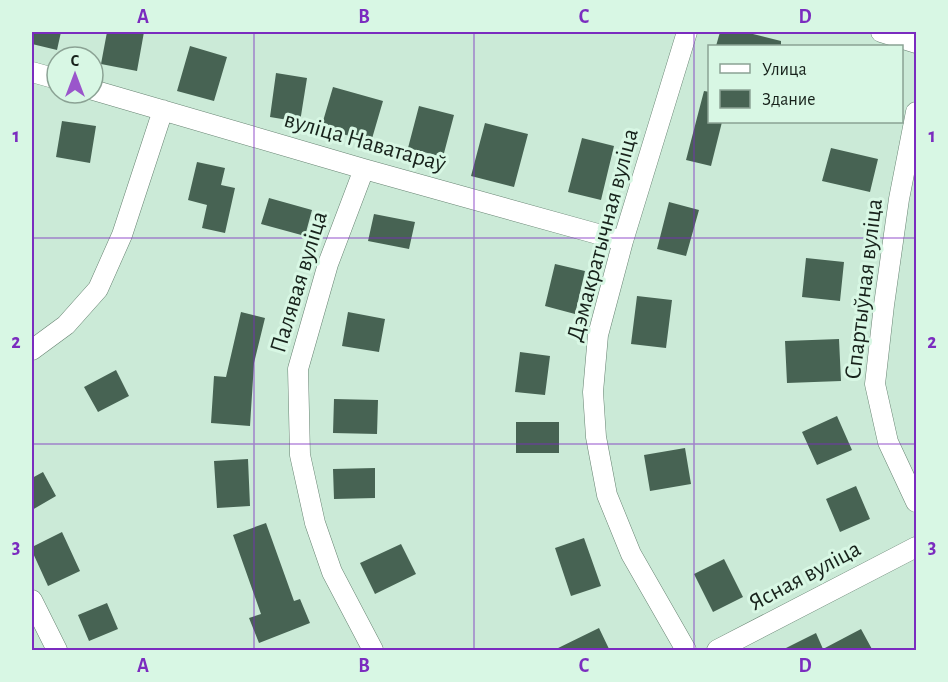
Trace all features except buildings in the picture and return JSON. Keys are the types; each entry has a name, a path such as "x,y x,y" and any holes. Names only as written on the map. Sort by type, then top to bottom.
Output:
{"street":[{"name":"Дэмакратычная вуліца","path":"686,651 631,554 607,495 596,438 593,392 598,335 623,241 687,32"},
{"path":"881,32 916,43"},
{"name":"вуліца Наватараў","path":"105,93 364,170 623,241"},
{"path":"32,350 66,325 98,289 122,236 163,110"},
{"name":"Спартыўная вуліца","path":"916,112 899,199 875,384 888,442 916,502"},
{"name":"Палявая вуліца","path":"364,170 328,264 298,369 299,433 300,455 315,523 332,572 373,651"},
{"name":"Ясная вуліца","path":"717,651 916,547"},
{"path":"32,600 57,651"}]}
